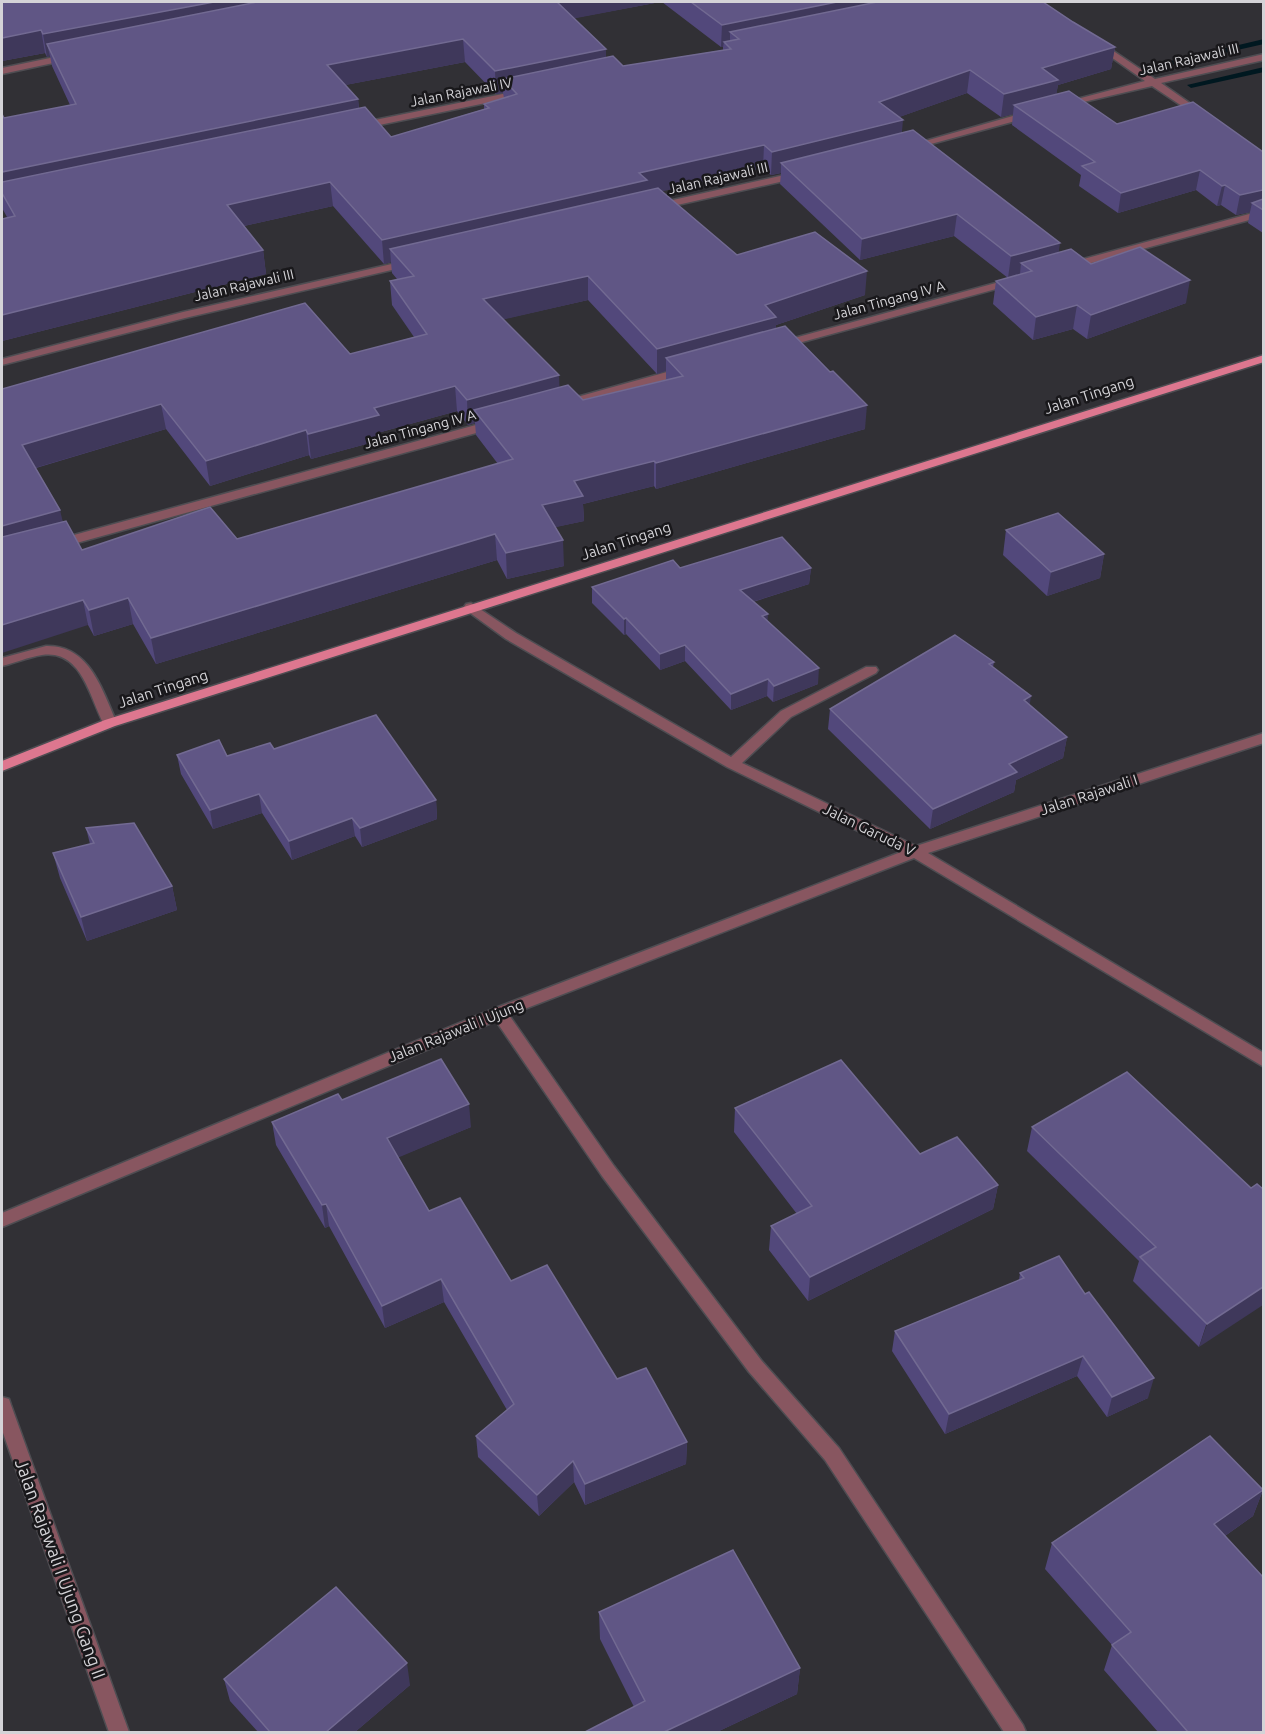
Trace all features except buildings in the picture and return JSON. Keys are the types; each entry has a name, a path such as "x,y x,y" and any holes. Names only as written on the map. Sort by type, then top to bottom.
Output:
{"main road":[{"name":"Jalan Tingang","path":"2,766 110,723 1263,358"}],"street":[{"path":"1086,35 1207,119"},
{"path":"2,71 82,55"},
{"name":"Jalan Rajawali III","path":"893,151 1154,82 1263,57"},
{"name":"Jalan Rajawali IV","path":"354,127 529,92"},
{"name":"Jalan Rajawali III","path":"638,211 813,171"},
{"path":"1056,270 1263,213"},
{"name":"Jalan Rajawali III","path":"2,362 183,315 416,262"},
{"name":"Jalan Tingang IV A","path":"768,348 1021,279"},
{"path":"550,409 699,367"},
{"name":"Jalan Tingang IV A","path":"47,547 504,421"},
{"name":"Jalan Garuda V","path":"471,607 511,636 732,764 915,852 1263,1061"},
{"path":"2,662 51,650 70,654 84,667 110,723"},
{"path":"732,764 786,714 871,670"},
{"name":"Jalan Rajawali I","path":"915,852 1263,738"},
{"name":"Jalan Rajawali I Ujung","path":"2,1220 499,1013 915,852"},
{"path":"499,1013 608,1171 755,1366 832,1454 1016,1732"},
{"name":"Jalan Rajawali I Ujung Gang II","path":"2,1405 119,1732"}],"waterway":[{"path":"1162,64 1264,41"},
{"path":"1191,85 1264,69"}]}
